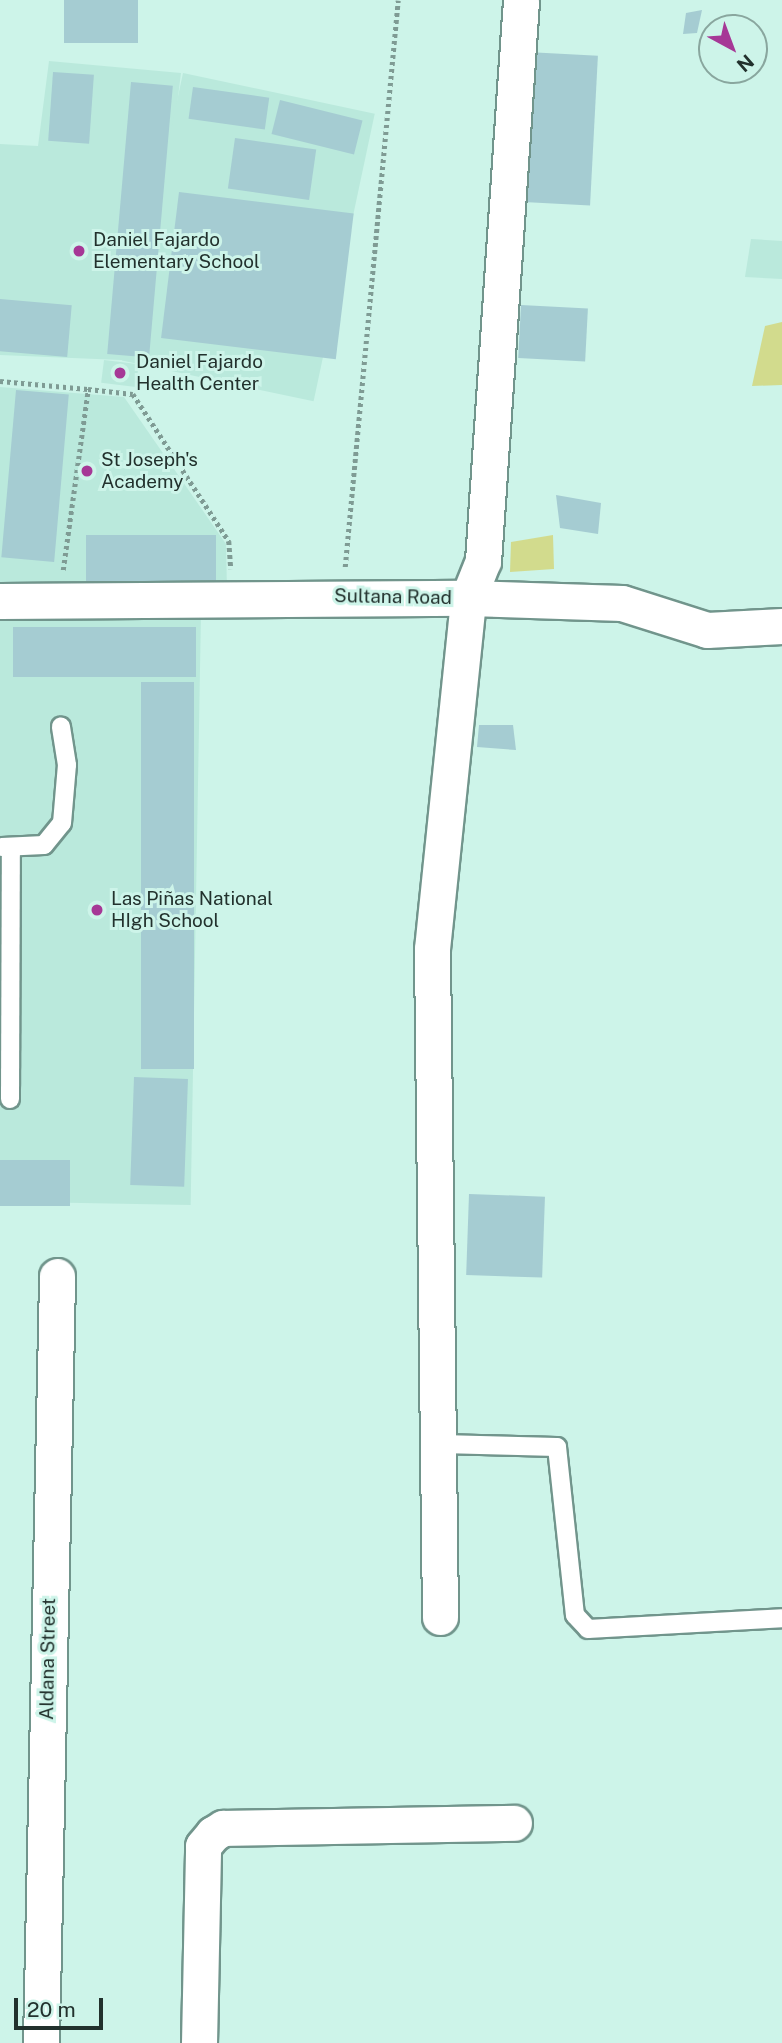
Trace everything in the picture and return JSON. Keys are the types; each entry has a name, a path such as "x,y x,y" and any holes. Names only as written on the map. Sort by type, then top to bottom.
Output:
{"street":[{"path":"440,1617 441,1444 432,949 468,598 483,561 521,0"},
{"name":"Sultana Road","path":"0,601 232,596 468,598 622,603 707,630 782,626"},
{"name":"Aldana Street","path":"41,2043 57,1276"},
{"path":"199,2043 203,1846 212,1835 223,1828 514,1823"}],"lane":[{"path":"10,1099 6,847 44,845 62,823 67,765 61,726"},
{"path":"441,1444 557,1447 575,1615 588,1629 782,1618"}],"path":[{"path":"342,596 398,0"},
{"path":"0,381 133,394 229,541 232,596"},
{"path":"52,576 62,579 88,389"}],"shaded area":[{"name":"Daniel Fajardo Elementary School","path":"49,61 181,73 145,361 0,355 0,144 38,146"},
{"path":"183,73 375,114 314,401 122,361"},
{"path":"751,239 782,241 782,279 745,277"},
{"name":"Daniel Fajardo Health Center","path":"104,360 139,364 136,387 101,383"},
{"name":"St Joseph's Academy","path":"0,387 124,397 226,544 227,590 0,594"},
{"name":"Las Piñas National HIgh School","path":"0,608 201,612 191,1205 0,1202"}],"green space":[{"path":"782,322 782,385 752,386 765,326"},
{"path":"553,535 554,569 510,572 511,542"}],"building":[{"path":"64,0 138,0 138,43 64,43"},
{"path":"702,10 701,14 698,14 697,33 683,34 686,13"},
{"path":"527,52 598,56 590,206 519,202"},
{"path":"53,72 94,75 89,144 48,141"},
{"path":"131,82 173,86 149,358 107,354"},
{"path":"193,87 269,98 265,129 189,119"},
{"path":"280,100 362,121 354,155 272,134"},
{"path":"235,138 316,149 309,200 228,189"},
{"path":"179,192 354,213 336,359 161,338"},
{"path":"0,299 72,305 67,357 0,351"},
{"path":"521,305 588,309 585,361 518,358"},
{"path":"16,390 69,395 54,562 1,557"},
{"path":"556,495 601,503 598,534 560,528"},
{"path":"86,535 216,535 216,582 86,582"},
{"path":"13,627 196,627 196,677 13,677"},
{"path":"141,682 194,682 194,1069 141,1069"},
{"path":"479,725 513,725 516,750 477,747"},
{"path":"134,1077 188,1079 184,1187 130,1185"},
{"path":"0,1160 70,1160 70,1206 0,1206"},
{"path":"469,1194 545,1197 542,1278 466,1275"}],"place":[{"name":"Daniel Fajardo Elementary School","path":"79,251"},
{"name":"Daniel Fajardo Health Center","path":"120,373"},
{"name":"St Joseph's Academy","path":"87,471"},
{"name":"Las Piñas National HIgh School","path":"97,910"}]}
